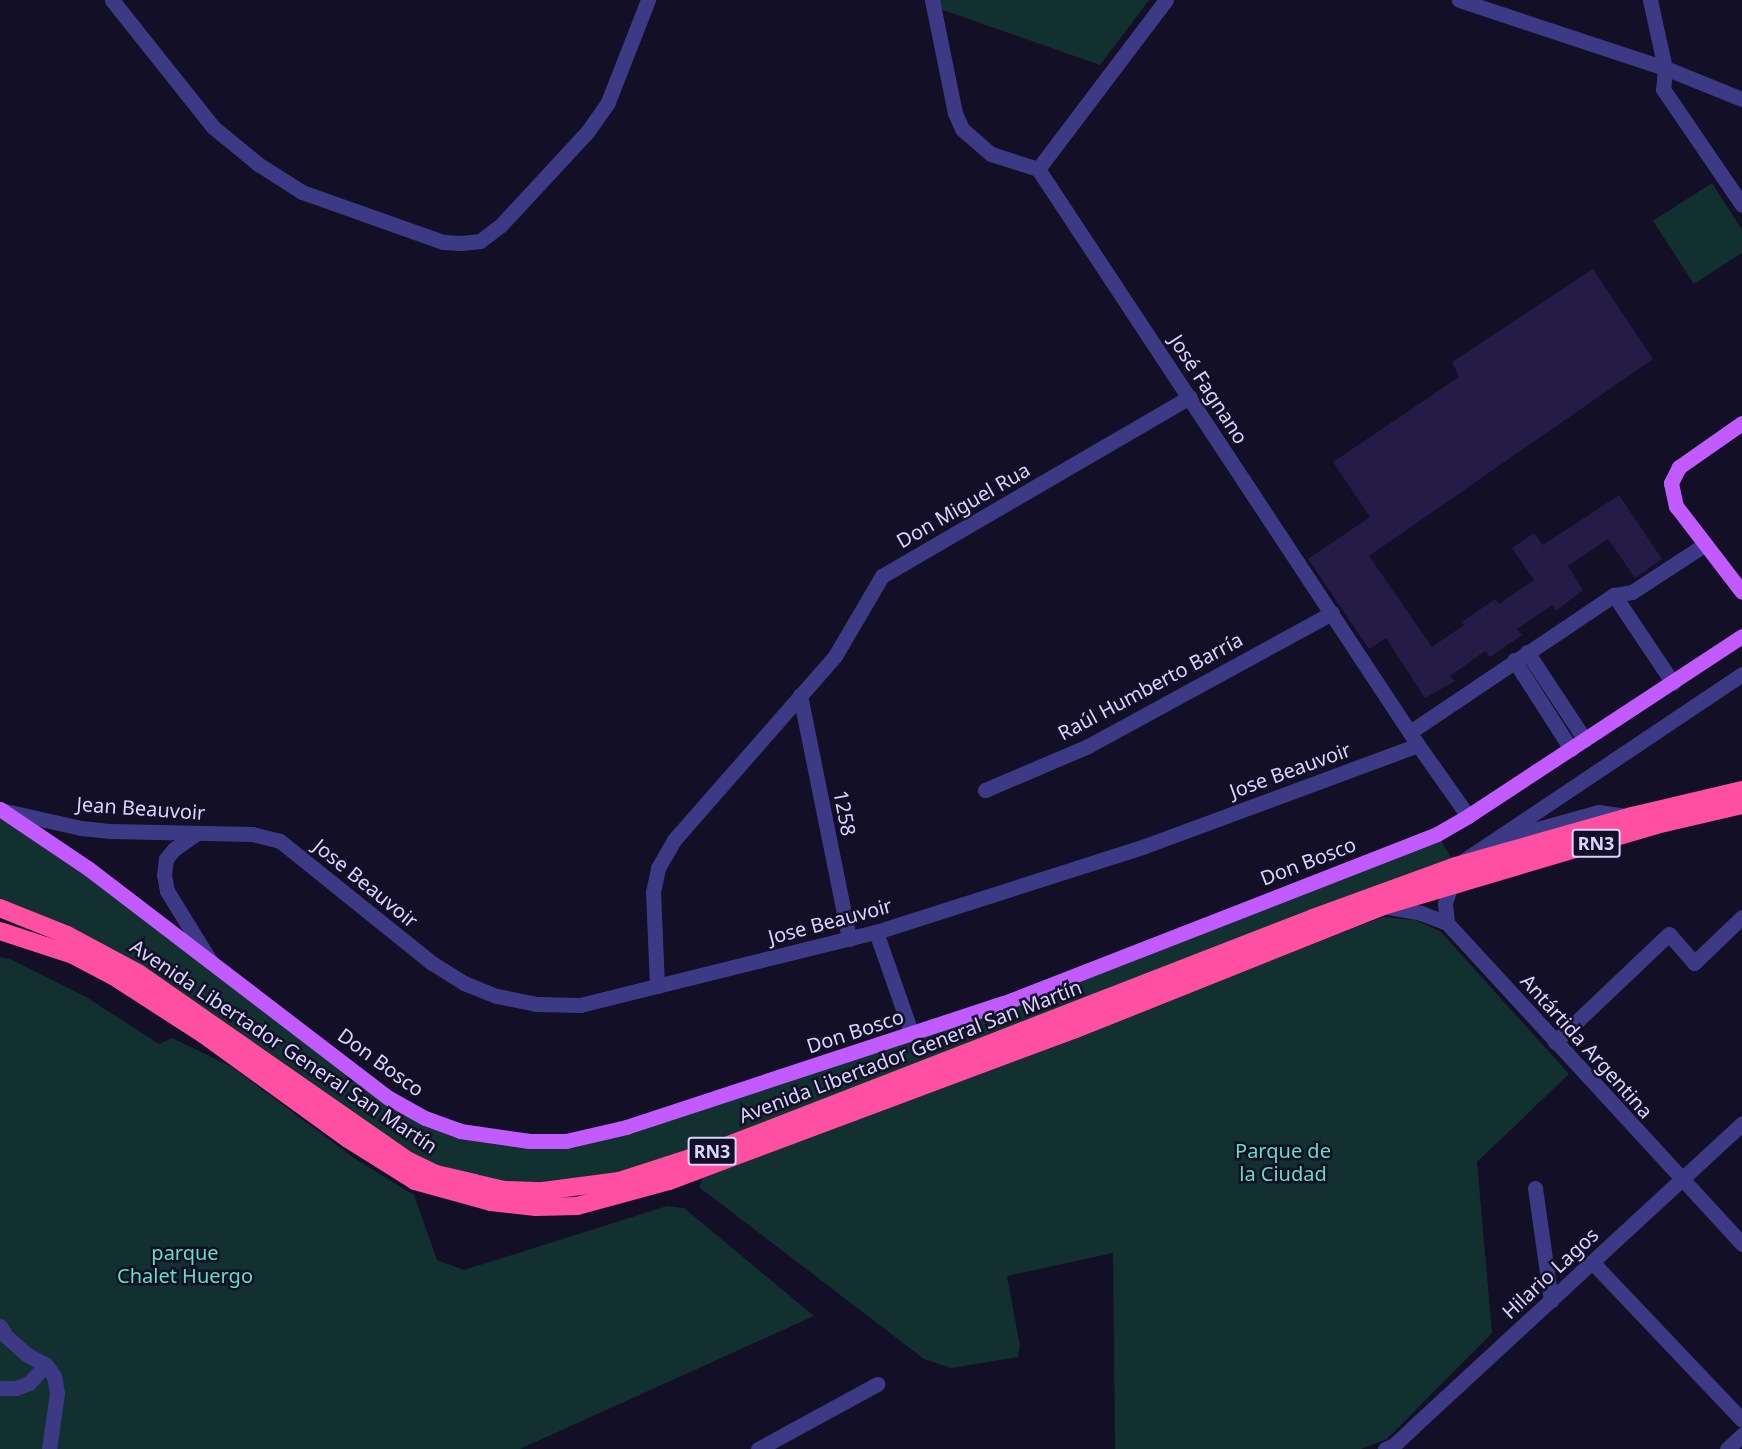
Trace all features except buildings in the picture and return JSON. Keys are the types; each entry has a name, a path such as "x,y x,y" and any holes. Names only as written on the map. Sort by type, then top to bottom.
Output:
{"highway":[{"name":"Avenida Libertador General San Martín","path":"0,908 67,935 138,973 409,1161 436,1174 505,1190 543,1191 619,1181 721,1148 1323,914 1456,866 1632,816 1742,790"},
{"name":"Avenida Libertador General San Martín","path":"0,931 73,955 113,976 202,1034 371,1155 415,1180 481,1200 536,1207 577,1206 669,1181 1076,1029 1383,906 1656,825 1742,805"}],"main road":[{"path":"1742,423 1679,467 1671,483 1676,506 1742,592"},
{"name":"Don Bosco","path":"1,809 89,869 389,1098 425,1118 451,1128 495,1138 566,1140 596,1135 912,1035 1004,1003 1437,834 1673,683 1742,636"}],"street":[{"path":"112,0 213,127 258,164 302,192 443,243 480,242 501,225 588,131 608,102 648,0"},
{"path":"932,0 955,113 962,129 991,154 1038,169 1166,0"},
{"path":"1459,0 1665,68 1742,99"},
{"path":"1650,0 1665,68 1663,89 1742,205"},
{"name":"José Fagnano","path":"1038,169 1468,816"},
{"name":"Don Miguel Rua","path":"657,986 653,892 658,868 674,840 835,656 882,576 1190,397"},
{"name":"Jose Beauvoir","path":"280,841 432,963 464,983 497,996 537,1004 580,1005 876,932 1145,846 1414,738 1520,656 1614,595 1632,592 1704,545"},
{"path":"1614,595 1673,683"},
{"name":"Raúl Humberto Barría","path":"985,790 1088,746 1332,614"},
{"path":"1520,656 1585,740"},
{"path":"1520,656 1571,749"},
{"path":"1456,866 1742,674"},
{"name":"1258","path":"800,695 849,939"},
{"name":"Jean Beauvoir","path":"1,809 81,828 111,831 252,834 280,841"},
{"path":"197,833 174,849 166,859 164,876 167,891 212,965"},
{"path":"1447,923 1445,903 1450,885"},
{"name":"Antártida Argentina","path":"1383,906 1421,913 1447,923 1742,1244"},
{"path":"1555,1042 1669,934 1694,963 1742,917"},
{"path":"876,932 912,1035"},
{"name":"Hilario Lagos","path":"1392,1448 1742,1123"},
{"path":"1535,1188 1551,1301"},
{"path":"1593,1263 1742,1420"},
{"path":"0,1326 6,1336 26,1354 46,1365 54,1376 57,1393 49,1449"},
{"path":"0,1388 16,1388 29,1383 46,1365"},
{"path":"758,1449 877,1384"},
{"path":"1727,1449 1742,1436"}],"green space":[{"path":"938,0 1149,0 1100,65 940,9"},
{"path":"1712,183 1742,230 1742,253 1694,284 1653,221"},
{"path":"0,809 425,1118 566,1141 912,1035 1437,834 1456,866 721,1148 543,1191 436,1174 186,1005 0,908"},
{"name":"Parque de la Ciudad","path":"1383,917 1415,920 1440,931 1569,1074 1477,1162 1492,1333 1387,1439 1361,1449 1115,1449 1113,1253 1007,1276 1020,1346 1018,1357 951,1368 924,1359 699,1187 703,1178"},
{"name":"parque Chalet Huergo","path":"0,957 10,959 86,997 159,1044 172,1038 232,1067 354,1158 414,1195 437,1260 464,1270 667,1206 684,1208 814,1316 520,1449 0,1449"}]}
